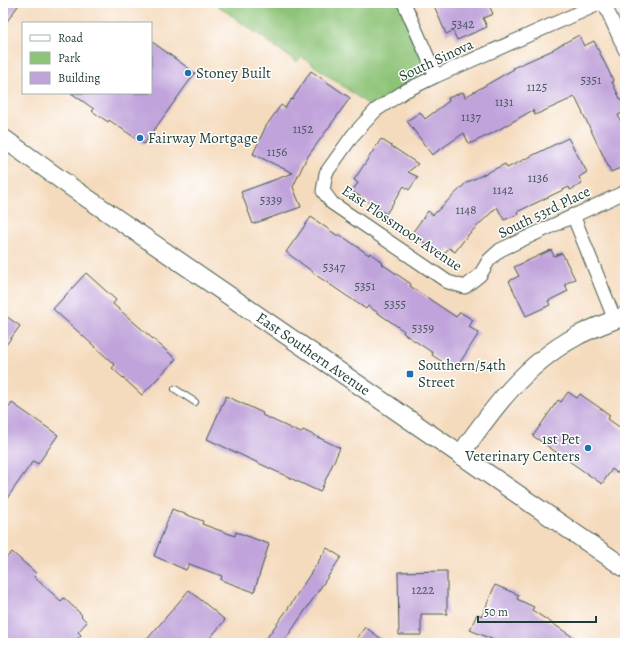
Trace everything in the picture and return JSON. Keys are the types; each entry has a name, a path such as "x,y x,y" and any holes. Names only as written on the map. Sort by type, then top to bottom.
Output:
{"main road":[{"name":"East Southern Avenue","path":"3,138 625,568"},
{"path":"460,455 489,413 511,387 540,360 577,336 620,318"}],"street":[{"path":"404,3 436,76"},
{"path":"602,3 625,50"},
{"name":"South Sinova","path":"323,191 326,173 353,135 376,110 405,91 436,76 602,3"},
{"name":"East Flossmoor Avenue","path":"323,191 332,203 448,282 466,287"},
{"name":"South 53rd Place","path":"466,287 480,275 489,260 500,250 625,192"},
{"path":"573,215 620,318"}],"lane":[{"path":"175,389 195,402"}],"green space":[{"path":"214,3 404,3 436,76 376,110 302,57 297,62"}],"building":[{"path":"3,3 20,3 3,27"},
{"path":"433,3 488,3 493,14 483,18 487,27 457,40 453,31 446,34"},
{"path":"579,35 584,46 594,41 625,109 625,112 618,115 625,131 625,166 611,172 575,97 535,115 533,110 491,134 469,144 464,133 432,155 407,121 420,112 425,119 449,101 448,98 463,92 465,97 514,69 513,68 553,50"},
{"path":"152,42 195,73 144,144 109,120 108,122 92,111 94,109 72,94 152,94"},
{"path":"311,71 350,98 306,159 293,187 301,207 253,224 241,192 293,173 253,154 266,126 281,105 285,108 291,99 292,100"},
{"path":"568,138 587,172 579,177 582,184 570,190 569,187 517,212 518,214 504,220 497,207 467,236 455,252 449,248 442,256 412,233 428,211 433,215 466,183 505,164 507,168"},
{"path":"381,139 418,164 408,172 418,177 409,190 404,186 386,214 352,191 358,183 354,180"},
{"path":"311,217 369,255 370,253 383,263 382,264 411,284 410,286 456,317 460,312 473,320 469,327 479,333 455,370 403,333 404,331 368,306 366,309 313,273 286,252"},
{"path":"551,250 554,256 562,253 575,279 565,284 568,291 548,301 550,305 526,316 509,281 519,276 514,267"},
{"path":"86,273 116,300 113,304 176,359 142,395 112,368 115,365 53,309"},
{"path":"3,314 20,326 3,349"},
{"name":"1st Pet Veterinary Centers","path":"568,392 577,398 580,394 610,415 608,419 625,431 625,462 617,473 612,469 602,484 533,436 558,400 561,402"},
{"path":"226,396 301,433 303,430 340,448 320,492 207,439"},
{"path":"12,403 58,435 38,464 33,461 3,504 3,416"},
{"path":"172,509 203,521 202,524 235,536 236,532 269,544 254,592 221,580 222,576 189,564 186,570 154,556"},
{"path":"327,548 341,557 313,599 283,643 263,643 287,610"},
{"path":"12,552 37,574 34,577 61,601 64,598 82,615 81,616 87,622 78,632 81,635 73,643 3,643 3,561"},
{"path":"447,571 447,614 421,614 421,635 399,635 398,572"},
{"path":"495,585 519,595 517,599 534,607 532,610 582,643 501,643 470,630 477,614 482,616"},
{"path":"189,590 225,620 206,643 144,643"},
{"path":"365,627 387,643 354,643"}],"place":[{"name":"Stoney Built","path":"188,73"},
{"name":"Fairway Mortgage","path":"140,138"},
{"name":"Southern/54th Street","path":"410,374"},
{"name":"1st Pet Veterinary Centers","path":"588,448"}]}
